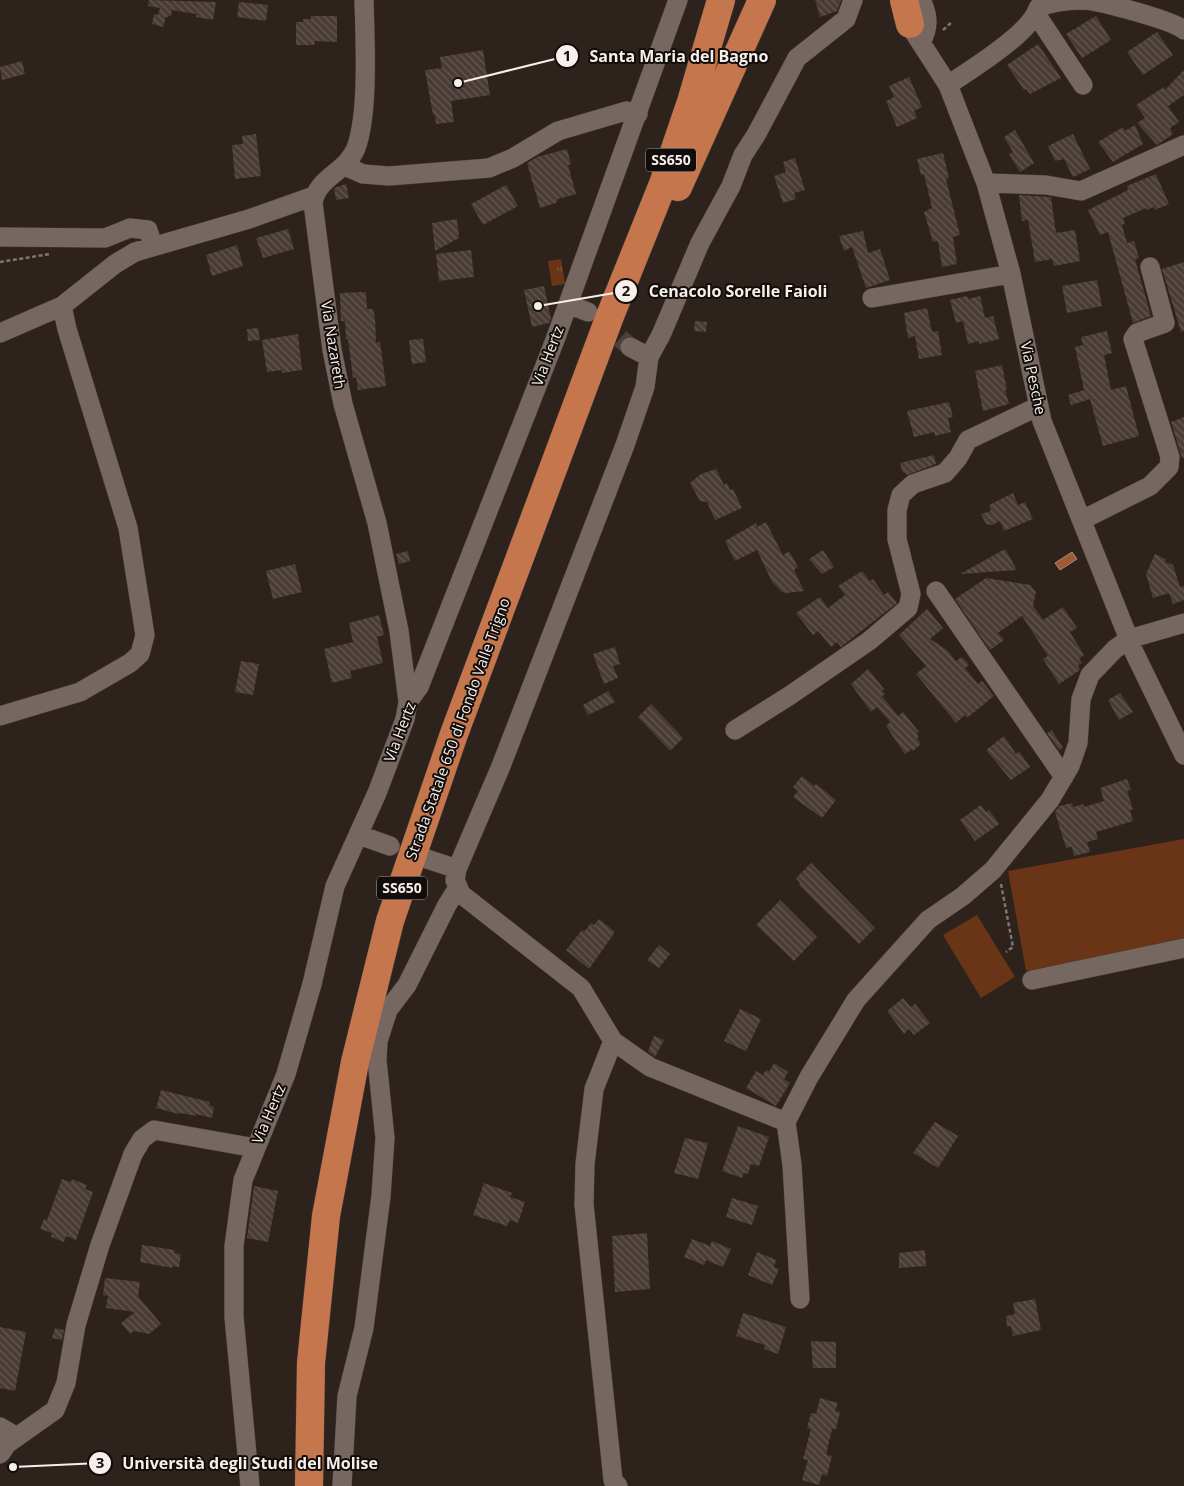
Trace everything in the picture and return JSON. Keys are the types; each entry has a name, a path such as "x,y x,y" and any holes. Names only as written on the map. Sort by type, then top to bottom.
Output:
{"highway":[{"name":"Strada Statale 650 di Fondo Valle Trigno","path":"309,1486 311,1363 326,1216 355,1062 390,922 599,314 666,174 691,102 721,0"},
{"path":"599,314 648,256 762,0"}],"street":[{"path":"0,333 62,306 115,264 135,252 249,219 314,196 319,186 345,166 355,149 362,128 364,0"},
{"name":"Via Hertz","path":"250,1486 234,1317 234,1246 243,1180 286,1074 312,984 336,886 360,835 405,719 408,702 419,687 568,304 678,0"},
{"path":"786,1122 650,1067 613,1041 581,988 457,889 455,880 457,869 507,752 625,446 640,405 649,357 661,335 700,243 731,186 743,155 756,135 797,58 846,19 853,0"},
{"name":"Via Pesche","path":"891,0 914,17 948,85 986,183 1011,274 1042,421 1129,639 1184,755"},
{"path":"948,85 989,58 1022,29 1038,7 1047,4 1085,0 1153,16 1177,24 1184,30"},
{"path":"1038,7 1083,85"},
{"path":"345,166 363,174 389,176 490,168 513,158 558,131 626,111 638,114"},
{"path":"986,183 1046,184 1081,190 1184,145"},
{"name":"Via Nazareth","path":"314,196 313,203 332,350 343,404 378,523 399,631 408,702"},
{"path":"0,238 105,238 130,228 148,230 152,246"},
{"path":"1082,520 1150,486 1169,467 1170,457 1133,339 1137,333 1165,323 1150,267"},
{"path":"872,298 1011,274"},
{"path":"568,304 599,314"},
{"path":"0,716 80,692 130,663 140,654 146,635 128,528 67,329 62,306"},
{"path":"630,347 649,357"},
{"path":"735,730 789,696 869,641 908,608 911,594 897,539 897,510 900,495 913,484 945,473 958,458 968,440 1039,406"},
{"path":"936,591 1064,777"},
{"path":"800,1299 792,1165 786,1122 856,1000 928,920 963,896 993,870 1050,800 1064,777 1078,743 1081,699 1090,675 1115,649 1129,639 1184,623"},
{"path":"360,835 390,846"},
{"path":"421,858 457,869"},
{"path":"342,1486 347,1396 364,1328 381,1196 385,1138 377,1060 378,1041 388,1010 407,986 447,905 457,889"},
{"path":"1032,980 1184,948"},
{"path":"613,1041 594,1089 585,1164 584,1204 613,1480 618,1486"},
{"path":"0,1454 7,1444 55,1410 66,1383 76,1325 100,1245 133,1154 142,1139 154,1130 255,1148"},
{"path":"0,1427 17,1437"}],"path":[{"path":"943,30 952,22"},
{"path":"993,870 1000,882 1012,938 1013,947 1006,952"}],"green space":[{"path":"561,259 565,284 552,286 548,261"},
{"path":"1184,839 1184,943 1026,971 1008,871"},
{"path":"977,915 1015,977 981,998 943,935"}],"shaded area":[{"path":"1072,552 1077,559 1060,570 1055,563"}],"building":[{"path":"149,0 216,2 213,20 196,17 196,14 172,10 171,16 166,17 163,27 152,24 154,14 158,15 160,8 148,6"},
{"path":"815,0 841,0 837,11 820,17"},
{"path":"239,2 268,5 266,21 237,17"},
{"path":"311,16 337,16 337,42 315,41 314,45 296,45 296,22 303,22 303,19 311,19"},
{"path":"1096,16 1111,40 1082,58 1066,34"},
{"path":"1157,32 1173,55 1143,75 1127,52"},
{"path":"1038,44 1061,78 1030,94 1026,89 1024,90 1007,65"},
{"path":"483,50 490,95 451,101 454,122 436,124 425,70 442,68 440,57"},
{"path":"22,61 25,74 2,80 0,67"},
{"path":"1184,70 1184,95 1168,106 1179,122 1170,128 1173,134 1157,145 1137,123 1145,118 1136,105 1164,87 1165,90"},
{"path":"909,77 922,107 914,111 917,118 897,127 886,101 894,97 889,86"},
{"path":"1135,125 1143,144 1113,162 1098,142 1123,127 1125,131"},
{"path":"1015,130 1034,163 1020,172 1009,154 1013,152 1004,137"},
{"path":"256,134 261,176 235,179 232,145 243,144 242,136"},
{"path":"1073,134 1090,169 1073,177 1064,159 1055,161 1048,146"},
{"path":"567,149 571,164 568,165 576,194 558,199 556,203 540,208 527,163 537,157"},
{"path":"943,153 949,178 946,179 960,235 953,237 957,264 942,267 938,241 933,242 924,212 932,208 924,174 921,175 917,159"},
{"path":"795,158 805,190 794,193 796,199 783,203 774,176 786,172 783,162"},
{"path":"1156,174 1169,204 1155,210 1154,207 1147,210 1146,208 1123,218 1125,223 1122,225 1127,243 1134,241 1139,258 1135,259 1151,316 1133,323 1108,232 1100,235 1088,210 1128,190 1127,186"},
{"path":"346,184 349,198 336,200 334,188"},
{"path":"506,185 518,206 483,225 471,204"},
{"path":"1019,195 1051,197 1056,233 1075,230 1080,261 1054,266 1052,259 1035,262 1028,220 1022,221"},
{"path":"457,219 459,238 435,251 432,223"},
{"path":"288,229 294,249 263,258 256,238"},
{"path":"863,231 868,253 880,249 890,280 866,288 852,247 844,251 839,236"},
{"path":"237,245 243,266 212,276 206,255"},
{"path":"471,250 474,277 439,281 436,254"},
{"path":"1184,262 1184,331 1181,332 1162,269"},
{"path":"1097,280 1102,306 1067,313 1062,286"},
{"path":"544,286 551,319 549,323 532,327 524,290"},
{"path":"366,292 367,309 373,309 375,318 376,343 380,342 386,386 358,390 356,377 353,378 348,339 346,339 345,321 341,321 340,293"},
{"path":"967,296 968,299 980,296 985,318 993,316 999,339 979,344 979,341 968,344 963,321 956,323 950,300"},
{"path":"927,308 932,332 938,331 942,355 919,359 915,336 908,338 904,313"},
{"path":"695,321 707,322 706,332 694,331"},
{"path":"258,328 260,340 248,341 247,329"},
{"path":"1107,331 1112,353 1104,355 1111,390 1126,386 1139,436 1103,446 1090,399 1071,405 1068,395 1084,390 1075,347 1083,345 1081,337"},
{"path":"298,334 302,370 282,373 282,370 267,372 262,340"},
{"path":"423,339 426,362 412,364 409,340"},
{"path":"1002,365 1009,404 983,411 975,371"},
{"path":"949,402 953,417 948,418 951,432 935,436 934,432 914,437 907,411"},
{"path":"1184,417 1184,458 1182,458 1171,422"},
{"path":"934,455 936,464 907,475 902,471 900,463"},
{"path":"716,469 724,485 727,483 730,490 733,489 742,508 715,520 707,502 700,501 690,483 701,474"},
{"path":"1013,493 1018,505 1025,502 1033,519 1004,531 1000,521 992,525 986,524 981,514 991,511 989,505"},
{"path":"766,522 783,555 789,551 798,567 794,570 804,591 782,592 772,582 757,550 735,561 725,541 756,523 757,527"},
{"path":"1005,549 1017,570 960,574"},
{"path":"823,550 834,567 822,574 809,559"},
{"path":"408,551 410,561 399,564 396,554"},
{"path":"1155,554 1166,559 1165,562 1173,565 1180,587 1184,586 1184,600 1173,604 1169,593 1153,598 1146,574"},
{"path":"295,564 302,592 273,599 266,571"},
{"path":"862,571 870,581 873,579 884,595 888,592 897,603 841,647 837,642 831,647 818,631 813,635 796,613 820,597 828,608 845,595 838,586"},
{"path":"986,578 1030,585 1036,592 1033,606 1043,620 1063,607 1077,628 1070,632 1084,655 1079,659 1082,663 1078,665 1080,670 1059,684 1043,659 1048,656 1022,616 998,633 1004,640 990,650 955,599"},
{"path":"927,609 943,628 930,639 947,650 956,661 962,657 969,665 965,668 978,684 982,681 994,696 967,718 965,715 956,723 916,674 926,666 899,635"},
{"path":"379,615 384,635 377,637 383,663 350,671 352,678 332,683 324,649 353,642 349,623"},
{"path":"615,647 620,664 613,666 618,678 604,684 593,654"},
{"path":"241,661 259,664 253,695 235,692"},
{"path":"868,669 884,689 882,691 885,694 882,696 898,716 903,712 919,732 917,733 919,737 917,738 921,744 913,751 912,749 905,754 886,726 890,722 877,707 871,712 851,684"},
{"path":"608,691 615,702 588,715 583,705"},
{"path":"1120,693 1133,712 1119,720 1108,700"},
{"path":"651,704 683,738 670,751 638,717"},
{"path":"1052,730 1063,748 1059,750 1047,733"},
{"path":"1004,736 1016,754 1019,751 1030,767 1011,780 986,750"},
{"path":"802,776 814,786 816,784 836,800 822,818 793,797 798,791 793,787"},
{"path":"1127,779 1131,790 1127,791 1133,809 1130,810 1133,821 1096,832 1098,839 1087,842 1090,852 1074,856 1072,847 1066,848 1055,812 1059,806 1072,803 1073,807 1083,804 1084,807 1104,801 1100,788"},
{"path":"981,805 986,812 989,810 999,824 975,841 960,820"},
{"path":"811,863 875,928 859,944 799,885 800,883 796,878"},
{"path":"780,900 817,937 794,961 756,925"},
{"path":"599,919 615,932 589,969 566,950 582,930 584,932 591,923 594,925"},
{"path":"659,945 670,954 659,968 647,960"},
{"path":"903,998 911,1007 915,1004 930,1023 914,1035 909,1029 904,1034 887,1011"},
{"path":"740,1009 761,1019 746,1051 724,1041"},
{"path":"654,1036 664,1040 655,1057 648,1051"},
{"path":"774,1063 788,1072 784,1079 790,1083 776,1106 746,1088 756,1071 763,1075 766,1070 769,1072"},
{"path":"161,1090 210,1102 209,1105 214,1107 212,1118 196,1114 196,1116 179,1114 156,1108"},
{"path":"935,1122 958,1136 938,1168 913,1153"},
{"path":"738,1126 769,1137 759,1166 751,1164 748,1174 744,1173 742,1178 722,1171"},
{"path":"685,1138 708,1143 698,1179 674,1173"},
{"path":"62,1179 71,1182 72,1179 87,1185 85,1189 93,1192 76,1240 66,1236 64,1242 51,1237 52,1233 40,1229 44,1219 47,1220"},
{"path":"484,1183 512,1193 510,1197 525,1202 518,1223 510,1220 507,1226 473,1215"},
{"path":"254,1186 278,1191 268,1242 247,1238"},
{"path":"732,1198 758,1206 752,1225 726,1217"},
{"path":"647,1233 650,1289 615,1292 612,1236"},
{"path":"692,1239 710,1246 712,1241 731,1249 723,1267 706,1260 704,1265 684,1257"},
{"path":"142,1245 175,1250 174,1253 181,1254 179,1267 172,1266 172,1268 140,1262"},
{"path":"925,1250 926,1266 899,1268 899,1253"},
{"path":"757,1252 776,1260 774,1267 779,1269 772,1285 748,1275"},
{"path":"105,1278 140,1282 138,1296 161,1324 149,1334 134,1331 130,1334 121,1323 135,1312 106,1308 108,1296 103,1295"},
{"path":"1035,1299 1041,1330 1013,1336 1011,1326 1007,1327 1006,1316 1015,1314 1013,1303"},
{"path":"743,1313 786,1327 778,1354 764,1349 765,1345 736,1336"},
{"path":"0,1327 26,1332 15,1391 0,1388"},
{"path":"55,1328 64,1330 62,1340 52,1338"},
{"path":"811,1341 836,1342 836,1368 813,1368"},
{"path":"820,1398 838,1403 835,1411 840,1412 836,1429 832,1429 827,1450 827,1455 832,1456 827,1476 822,1474 819,1485 802,1480 808,1460 803,1459 811,1429 807,1428 811,1413 816,1414"}],"tunnel":[{"path":"599,320 630,347"}],"place":[{"name":"Santa Maria del Bagno","path":"458,83"},
{"name":"Cenacolo Sorelle Faioli","path":"538,306"},
{"name":"Università degli Studi del Molise","path":"13,1467"}]}
